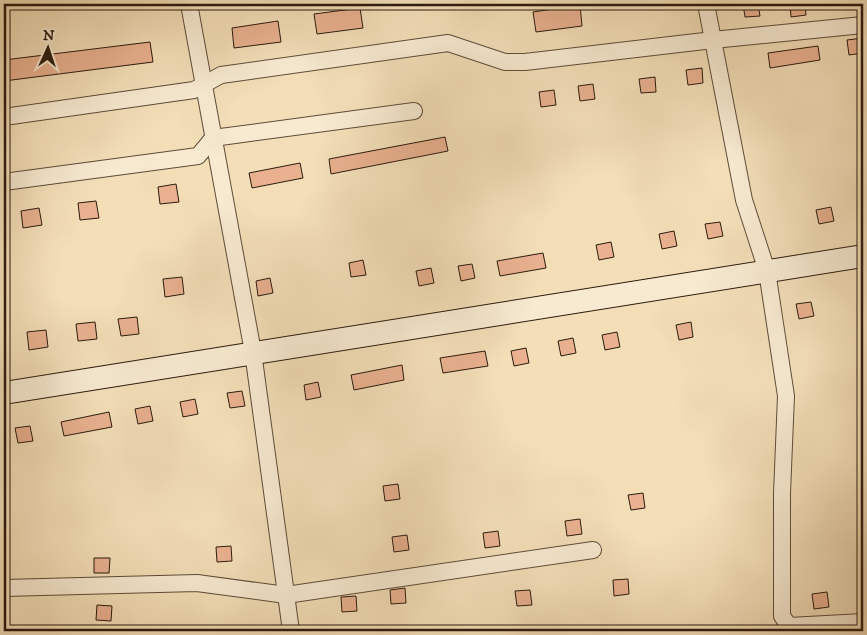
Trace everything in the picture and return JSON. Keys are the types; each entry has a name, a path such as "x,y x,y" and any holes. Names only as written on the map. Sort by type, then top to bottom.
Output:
{"main road":[{"path":"4,393 863,256"}],"street":[{"path":"189,4 253,352 291,631"},
{"path":"706,4 744,200 767,271 786,396 782,493 782,616 789,626 863,622"},
{"path":"4,117 194,90 221,75 448,43 505,62 525,62 713,40 863,26"},
{"path":"4,182 198,156 213,138 414,111"},
{"path":"4,588 196,583 286,595 593,550"}],"building":[{"path":"743,4 758,4 760,16 745,17"},
{"path":"790,4 805,4 806,15 791,17"},
{"path":"580,5 582,26 536,32 533,12"},
{"path":"360,8 363,28 317,34 314,14"},
{"path":"278,21 281,42 234,48 232,28"},
{"path":"863,38 863,53 849,55 847,40"},
{"path":"150,42 153,62 4,81 4,60"},
{"path":"818,46 820,60 770,68 768,53"},
{"path":"702,68 703,83 688,85 686,70"},
{"path":"655,77 656,92 641,93 639,79"},
{"path":"593,84 595,99 580,101 578,86"},
{"path":"554,90 556,105 541,107 539,92"},
{"path":"445,137 448,151 331,174 329,159"},
{"path":"300,163 303,178 252,188 249,173"},
{"path":"176,184 179,202 160,204 158,187"},
{"path":"96,201 99,218 80,220 78,203"},
{"path":"831,207 834,221 819,224 816,210"},
{"path":"39,208 42,225 23,228 21,211"},
{"path":"720,222 723,236 708,239 705,224"},
{"path":"674,231 677,246 662,249 659,234"},
{"path":"611,242 614,257 599,260 596,245"},
{"path":"543,253 546,268 500,276 497,261"},
{"path":"363,260 366,275 351,277 349,263"},
{"path":"472,264 475,278 461,281 458,266"},
{"path":"431,268 434,283 419,286 416,271"},
{"path":"182,277 184,294 165,297 163,279"},
{"path":"270,278 273,293 258,296 256,281"},
{"path":"811,302 814,316 799,319 796,304"},
{"path":"137,317 139,334 121,336 118,319"},
{"path":"95,322 97,339 78,341 76,324"},
{"path":"691,322 693,337 679,340 676,325"},
{"path":"46,330 48,347 29,350 27,332"},
{"path":"617,332 620,347 605,350 602,335"},
{"path":"573,338 576,353 561,356 558,341"},
{"path":"526,348 529,363 514,366 511,351"},
{"path":"485,351 488,366 443,373 440,358"},
{"path":"402,365 404,380 354,390 351,375"},
{"path":"318,382 321,397 306,400 304,385"},
{"path":"242,391 245,406 230,408 227,393"},
{"path":"195,399 198,414 183,417 180,402"},
{"path":"150,406 153,421 138,424 135,409"},
{"path":"109,412 112,427 64,436 61,422"},
{"path":"30,426 33,441 18,443 15,428"},
{"path":"398,484 400,499 385,501 383,486"},
{"path":"643,493 645,508 631,510 628,495"},
{"path":"580,519 582,534 567,536 565,521"},
{"path":"498,531 500,546 485,548 483,533"},
{"path":"407,535 409,550 394,552 392,537"},
{"path":"231,546 232,561 217,562 216,547"},
{"path":"94,558 110,558 109,573 94,573"},
{"path":"628,579 629,594 614,596 613,580"},
{"path":"405,588 406,603 391,604 390,590"},
{"path":"530,590 532,605 517,606 515,591"},
{"path":"827,592 829,607 814,609 812,594"},
{"path":"356,596 357,611 342,612 341,597"},
{"path":"97,605 112,606 111,621 96,620"}]}
